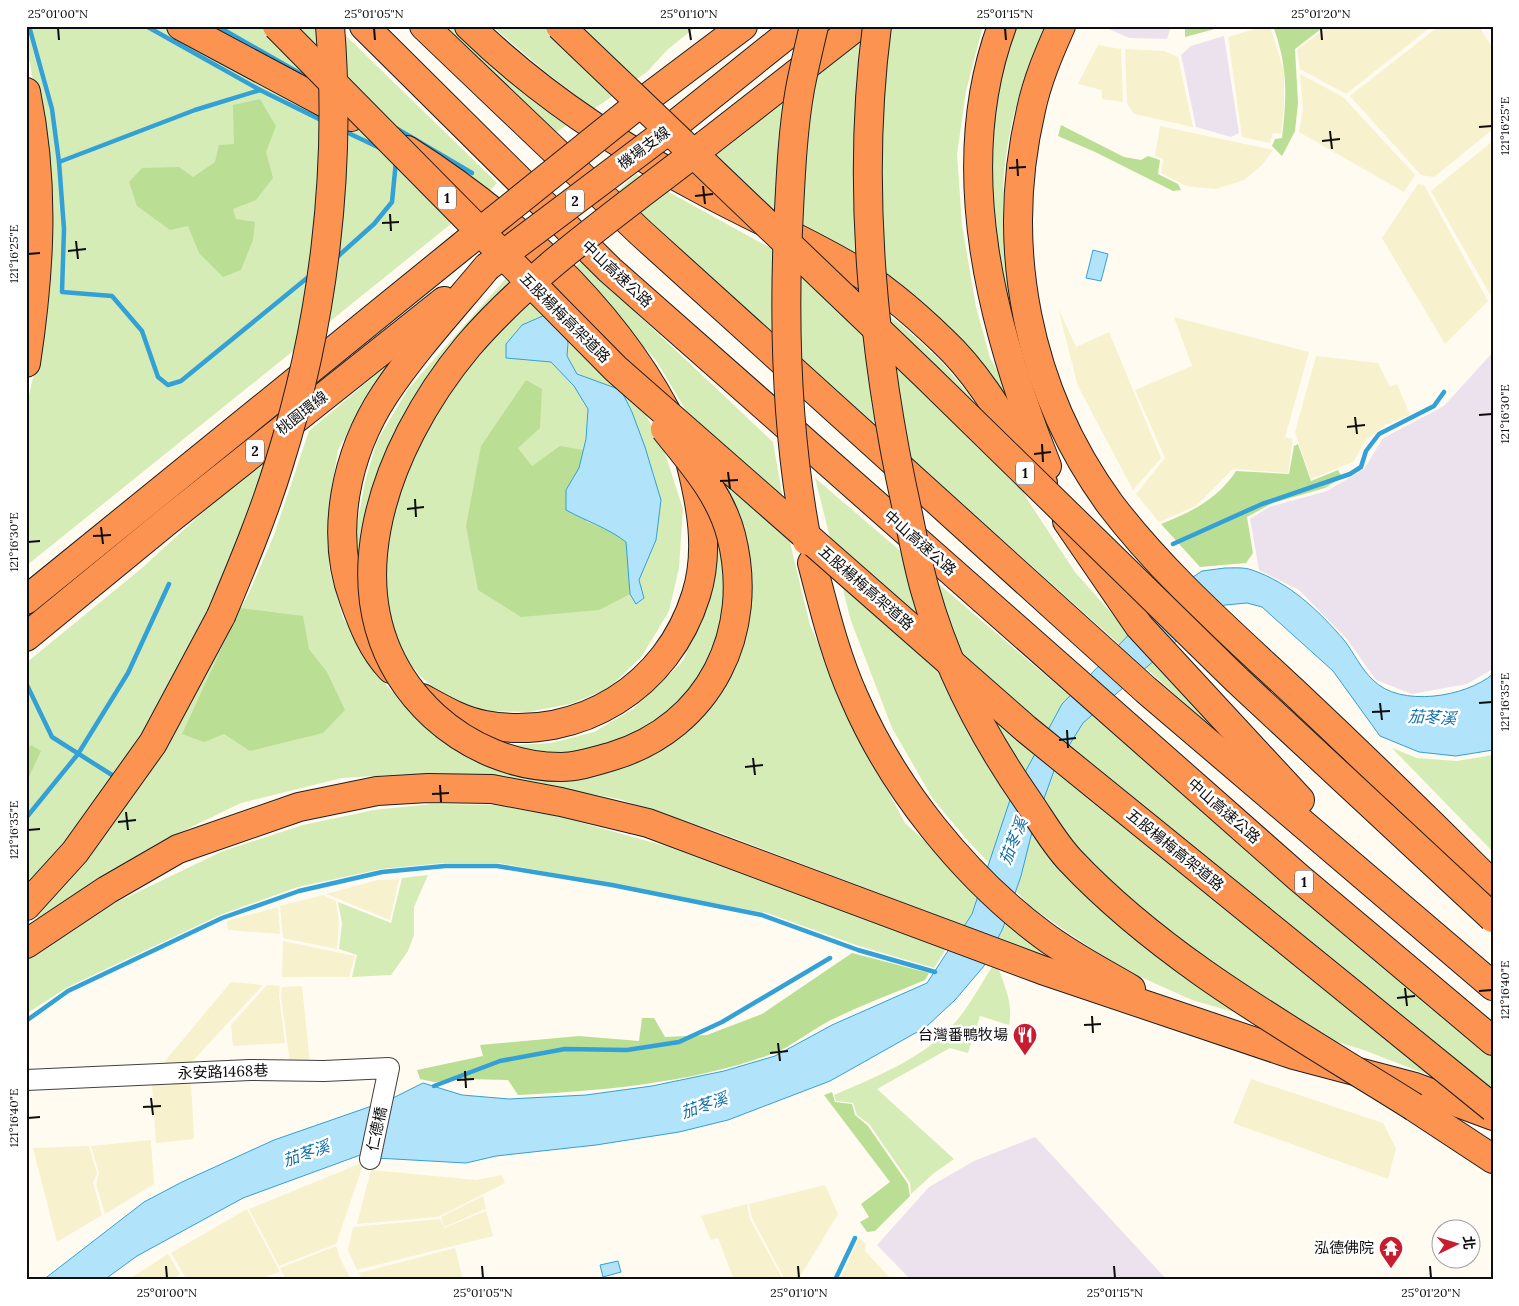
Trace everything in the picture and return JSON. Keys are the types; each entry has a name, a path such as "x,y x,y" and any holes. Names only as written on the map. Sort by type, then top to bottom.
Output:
{"highway":[{"path":"181,26 386,136 454,180 506,220 598,311 631,352 657,394 686,448 701,503 704,550 697,594 683,632 655,668 626,693 590,716 556,725 525,729 484,725 449,713 418,696 386,663 366,634 348,584 341,544 343,501 366,429 384,395 406,364 487,267"},
{"name":"五股楊梅高架道路","path":"277,26 616,369 1026,729 1493,1108"},
{"path":"26,906 75,852 116,798 153,743 221,616 255,535 280,463 302,383 319,294 330,211 334,130 330,26"},
{"name":"中山高速公路","path":"364,26 610,270 1298,877 1493,1041"},
{"path":"424,26 640,234 1090,640 1493,986"},
{"path":"469,26 525,77 561,104 628,149 698,189 846,264 899,302 945,342 979,382 1091,560 1139,626 1288,790 1493,972"},
{"name":"1","path":"560,26 924,374 1237,680 1493,918"},
{"path":"657,90 720,26"},
{"name":"2","path":"657,90 743,26"},
{"name":"機場支線","path":"487,267 662,135 798,26"},
{"path":"814,26 800,90 791,167 786,258 786,328 794,452 800,505 812,563 830,629 853,696 883,758 920,812 969,867 1006,904 1044,936 1134,991 1196,1024"},
{"path":"616,369 705,479 720,503 730,533 737,569 736,615 730,646 716,675 681,718 659,736 631,751 594,762 561,767 522,762 490,754 446,726 416,698 399,674 384,641 376,612 372,576 372,549 380,506 406,438 443,379 469,346 525,288 857,26"},
{"path":"877,26 869,119 869,214 876,308 892,442 925,590 950,658 998,758 1066,856 1117,907 1216,982 1493,1159"},
{"path":"1002,26 987,82 980,132 980,205 986,254 1000,324 1028,418 1059,494 1091,560"},
{"path":"1061,26 1046,62 1031,109 1019,173 1017,246 1026,315 1047,387 1076,449 1109,502 1142,543 1182,587 1406,797 1493,885"},
{"name":"桃園環線","path":"26,600 657,90"},
{"path":"26,92 39,184 37,285 26,363"},
{"name":"桃園環線","path":"26,637 165,522 487,267"},
{"path":"26,944 107,890 178,849 299,807 377,791 428,788 492,789 561,802 648,823 1042,970 1196,1024 1294,1055 1415,1087 1493,1116"}],"street":[{"name":"永安路1468巷","path":"26,1080 250,1070 324,1072 389,1068 383,1098"},
{"name":"仁德橋","path":"370,1159 383,1098"}],"shaded area":[{"path":"1109,26 1171,26 1167,39 1129,38 1107,28"},
{"path":"1270,26 1284,71 1284,107 1281,134 1273,133 1270,143 1242,137 1228,37"},
{"path":"1328,26 1432,26 1346,94 1300,69 1297,50"},
{"path":"1439,26 1479,26 1493,49 1493,129 1434,177 1421,175 1350,96"},
{"path":"1224,36 1239,133 1231,137 1196,127 1181,55 1191,46"},
{"path":"1098,45 1121,49 1123,102 1102,99 1102,90 1078,84"},
{"path":"1125,49 1164,51 1178,57 1193,127 1134,114 1127,103"},
{"path":"1300,74 1343,97 1415,175 1404,192 1299,132 1303,108"},
{"path":"1160,126 1273,150 1262,165 1244,180 1216,189 1186,186 1161,173 1163,159 1155,156"},
{"path":"1493,141 1493,298 1492,298 1431,191"},
{"path":"1418,184 1424,185 1488,301 1445,344 1382,238"},
{"path":"1058,308 1076,347 1109,332 1161,458 1133,490 1078,386"},
{"path":"1174,317 1309,352 1285,437 1293,439 1288,473 1233,469 1196,506 1159,522 1136,494 1165,458 1135,390 1192,366"},
{"path":"1493,352 1493,669 1467,684 1412,694 1376,680 1346,638 1299,590 1259,570 1250,519 1269,507 1327,491 1364,469 1383,438 1444,406"},
{"path":"1316,356 1378,363 1390,387 1397,384 1410,415 1385,425 1366,440 1353,462 1311,479 1295,432"},
{"path":"399,879 390,920 326,894 378,880"},
{"path":"323,895 336,901 339,923 337,949 283,938 280,906"},
{"path":"278,907 280,934 228,930 227,921"},
{"path":"283,941 355,956 349,977 282,977"},
{"path":"231,982 263,985 188,1066 166,1068 165,1061"},
{"path":"267,985 280,986 279,996 285,1043 233,1046 231,1025"},
{"path":"302,986 310,1063 290,1064 281,996 282,987"},
{"path":"1251,1079 1383,1123 1396,1148 1388,1179 1233,1123"},
{"path":"191,1083 194,1139 156,1143 152,1085"},
{"path":"1035,1137 1167,1280 911,1280 877,1245 929,1187 974,1161"},
{"path":"151,1140 154,1184 105,1214 96,1184 99,1173 91,1146"},
{"path":"89,1146 97,1173 93,1183 102,1215 57,1242 33,1148"},
{"path":"364,1162 336,1244 279,1266 249,1209"},
{"path":"371,1170 476,1180 502,1175 505,1183 438,1217 357,1224"},
{"path":"825,1185 838,1214 798,1280 785,1280 752,1218 749,1204"},
{"path":"483,1196 486,1209 444,1227 441,1217"},
{"path":"747,1204 750,1219 783,1280 734,1280 718,1238 711,1240 701,1216"},
{"path":"247,1209 280,1272 256,1280 187,1280 171,1253"},
{"path":"486,1211 493,1236 357,1270 348,1250 353,1227 440,1219 444,1228"},
{"path":"859,1238 866,1244 865,1251 892,1280 840,1280"},
{"path":"336,1246 351,1280 286,1280 280,1268"},
{"path":"455,1248 463,1280 362,1280 359,1273"},
{"path":"168,1254 180,1274 172,1280 128,1280"}],"green space":[{"path":"26,26 162,26 188,43 386,145 472,207 26,566 26,409 49,304 45,163 30,63 26,50"},
{"path":"193,26 336,26 497,183 487,194"},
{"path":"443,26 454,26 505,76 570,123 555,133"},
{"path":"492,26 697,26 667,50 647,72 594,109 547,73"},
{"path":"880,26 983,26 966,91 957,154 962,225 976,307 990,358 1009,391 999,392 969,346 900,283 845,248 695,172"},
{"path":"1015,26 1046,26 1029,66 1016,108 1010,130 1004,173 1003,211 1005,243 1015,323 998,246 992,174 997,102 1004,65"},
{"path":"1185,26 1226,26 1185,37"},
{"path":"1273,26 1325,26 1295,49 1298,103 1295,131 1282,156 1272,146 1275,139 1282,138 1285,109 1284,68"},
{"path":"260,99 276,126 266,152 273,178 256,200 233,209 236,219 255,222 253,240 241,270 223,277 199,253 188,226 170,230 137,206 129,182 142,168 179,167 193,177 215,162 219,145 234,144 233,105"},
{"path":"1061,125 1124,157 1141,160 1148,156 1160,160 1158,174 1178,184 1181,190 1173,191 1095,152 1058,136"},
{"path":"636,174 763,244 849,284 905,328 941,361 970,396 1029,502 1075,572 1216,731 616,193"},
{"path":"523,259 616,354 665,453 683,509 679,568 669,611 642,656 608,689 570,704 528,712 489,711 450,700 421,677 400,651 364,593 356,530 365,482 377,441 408,389"},
{"path":"581,261 773,442 792,551 810,625 862,743 905,823 1054,959 718,832 619,799 499,777 408,774 342,778 241,803 158,843 42,921 33,914 184,712 249,593 274,535 309,431 392,361 362,407 338,450 329,505 329,568 343,618 382,680 415,717 491,743 513,745 551,743 594,732 633,709 683,661 705,608 688,414 657,362 574,269"},
{"path":"526,380 542,389 540,428 518,448 532,466 560,446 583,450 579,468 566,490 587,522 613,532 626,542 630,594 599,610 521,617 478,590 466,526 481,446"},
{"path":"1298,444 1311,481 1338,470 1342,477 1325,488 1273,503 1247,517 1253,553 1246,563 1200,567 1161,524 1203,504 1229,481 1236,471 1289,474 1294,446"},
{"path":"271,450 232,567 176,685 95,811 26,895 26,663 142,568"},
{"path":"815,478 1493,1058 1493,1100 1361,1049 1192,1000 1123,969 1030,906 968,841 933,799 892,728 851,621"},
{"path":"240,608 303,616 309,649 327,672 345,710 323,733 250,751 224,734 204,742 182,734"},
{"path":"31,745 41,751 26,783 26,751"},
{"path":"1392,748 1417,758 1457,761 1493,755 1493,852"},
{"path":"432,804 496,805 561,817 669,847 946,949 934,968 859,946 767,913 498,863 444,863 381,869 298,887 220,915 68,987 26,1014 26,958 92,914 223,851 303,825 374,810"},
{"path":"428,875 414,907 414,935 408,951 391,975 352,977 357,955 339,949 342,923 338,902 391,923 402,878"},
{"path":"852,953 929,973 925,980 831,1020 772,1054 742,1064 679,1079 615,1088 518,1095 508,1080 466,1079 434,1082 420,1079 417,1070 483,1056 480,1045 579,1036 639,1041 642,1018 654,1018 665,1037 707,1035 762,1014"},
{"path":"992,967 999,970 1006,990 1010,1011 1009,1025 980,1016 968,1053 950,1048 877,1089 954,1159 934,1173 911,1194 910,1183 869,1124 857,1115 853,1103 836,1101 834,1095 901,1064 932,1044 958,1019"},
{"path":"832,1092 835,1102 852,1104 855,1115 868,1126 908,1184 910,1196 875,1231 867,1232 860,1222 869,1217 861,1204 890,1182 824,1095"}],"water":[{"path":"1093,250 1108,254 1101,281 1086,278"},
{"path":"545,315 562,324 568,343 567,356 577,374 621,390 632,412 645,447 661,500 656,540 639,580 644,598 636,604 630,594 626,542 566,510 566,490 579,468 586,439 588,409 574,386 551,362 506,358 506,344 522,325"},
{"name":"茄苳溪","path":"1225,568 1252,570 1279,582 1303,599 1344,640 1369,676 1385,689 1399,694 1433,696 1467,689 1493,674 1493,750 1456,756 1419,752 1380,736 1333,671 1262,607 1247,603 1225,605 1198,622 1083,723 1055,768 1032,832 1021,876 1003,928 984,966 955,1000 926,1027 830,1081 728,1120 679,1132 596,1145 496,1156 466,1163 376,1158 363,1154 243,1198 137,1256 104,1280 43,1280 144,1202 182,1182 274,1140 389,1100 423,1083 462,1095 509,1099 586,1095 652,1086 724,1071 775,1056 832,1025 927,983 972,914 1010,800 1062,704 1169,593 1202,571"},
{"path":"618,1261 621,1272 603,1277 600,1265"}],"waterway":[{"path":"29,26 52,109 59,162"},
{"path":"146,26 260,90 195,110 59,162 64,229 62,292 112,296 142,331 158,377 168,385 181,381 312,274"},
{"path":"217,26 315,82"},
{"path":"260,90 323,121"},
{"path":"394,127 472,173"},
{"path":"344,131 382,149"},
{"path":"335,259 374,224 392,202 396,161"},
{"path":"1173,544 1262,504 1350,474 1361,467 1366,451 1379,434 1434,406 1444,392"},
{"path":"26,818 78,754 128,673 169,584"},
{"path":"26,683 52,737 112,775"},
{"path":"26,1021 68,991 222,918 299,891 382,872 445,866 497,866 612,885 762,915 858,950 935,972"},
{"path":"434,1086 500,1061 565,1049 627,1050 679,1042 722,1022 830,958"},
{"path":"835,1280 855,1238"}],"place":[{"name":"台灣番鴨牧場","path":"1025,1056"},
{"name":"泓德佛院","path":"1391,1269"}]}
